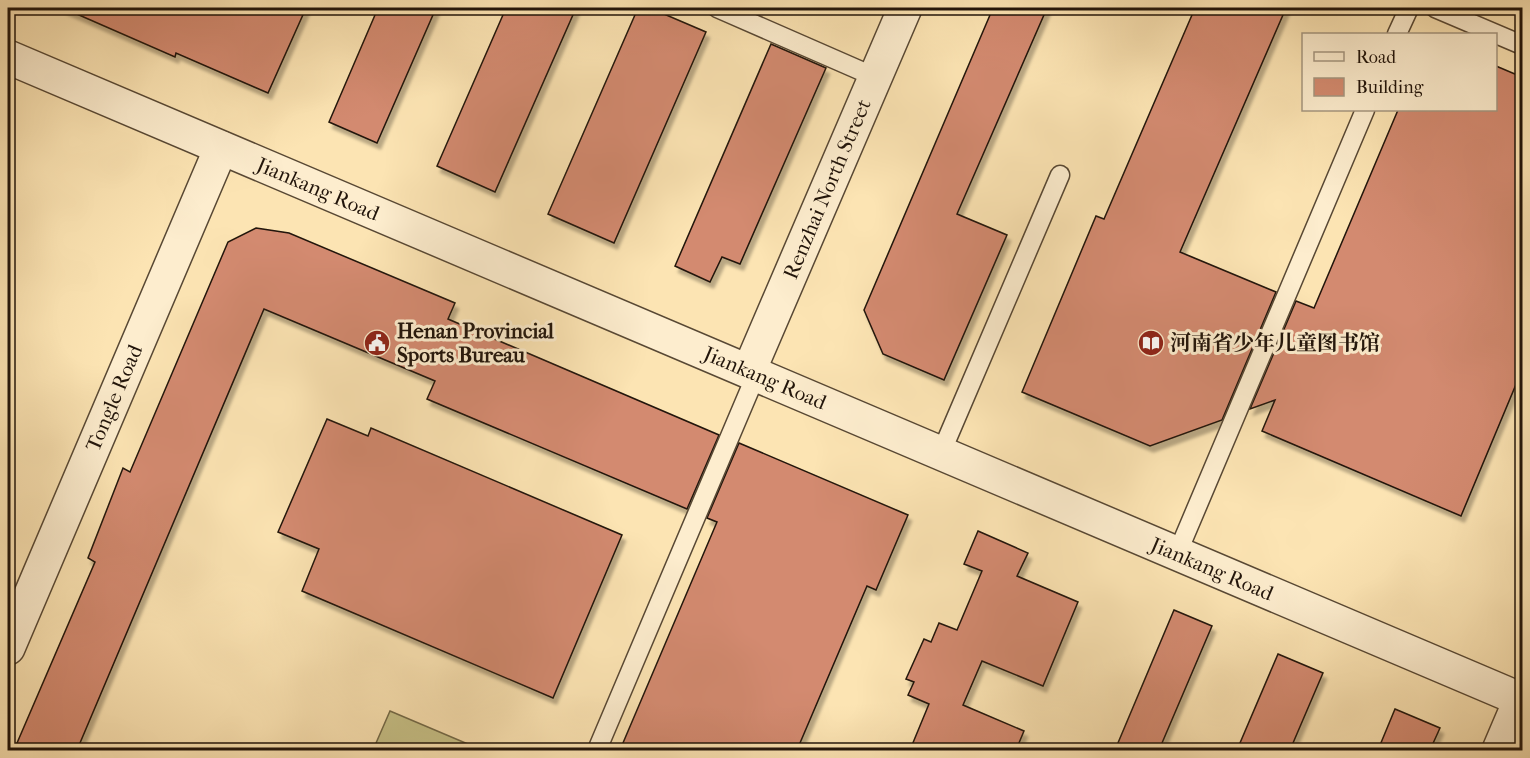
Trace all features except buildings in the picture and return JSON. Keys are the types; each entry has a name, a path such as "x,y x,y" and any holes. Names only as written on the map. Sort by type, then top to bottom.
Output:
{"street":[{"name":"Renzhai North Street","path":"752,373 905,8"},
{"name":"Jiankang Road","path":"8,57 1522,699"},
{"name":"Tongle Road","path":"8,648 221,148"},
{"path":"1499,750 1522,699"}],"lane":[{"path":"717,8 875,77"},
{"path":"1397,33 1409,8"},
{"path":"1435,8 1494,33"},
{"path":"1497,34 1522,45"},
{"path":"1177,554 1365,111"},
{"path":"941,453 1060,176"},
{"path":"597,750 752,373"}],"shaded area":[{"path":"390,711 482,750 373,750"}],"place":[{"name":"Henan Provincial Sports Bureau","path":"377,343"},
{"name":"河南省少年儿童图书馆","path":"1151,343"}]}
